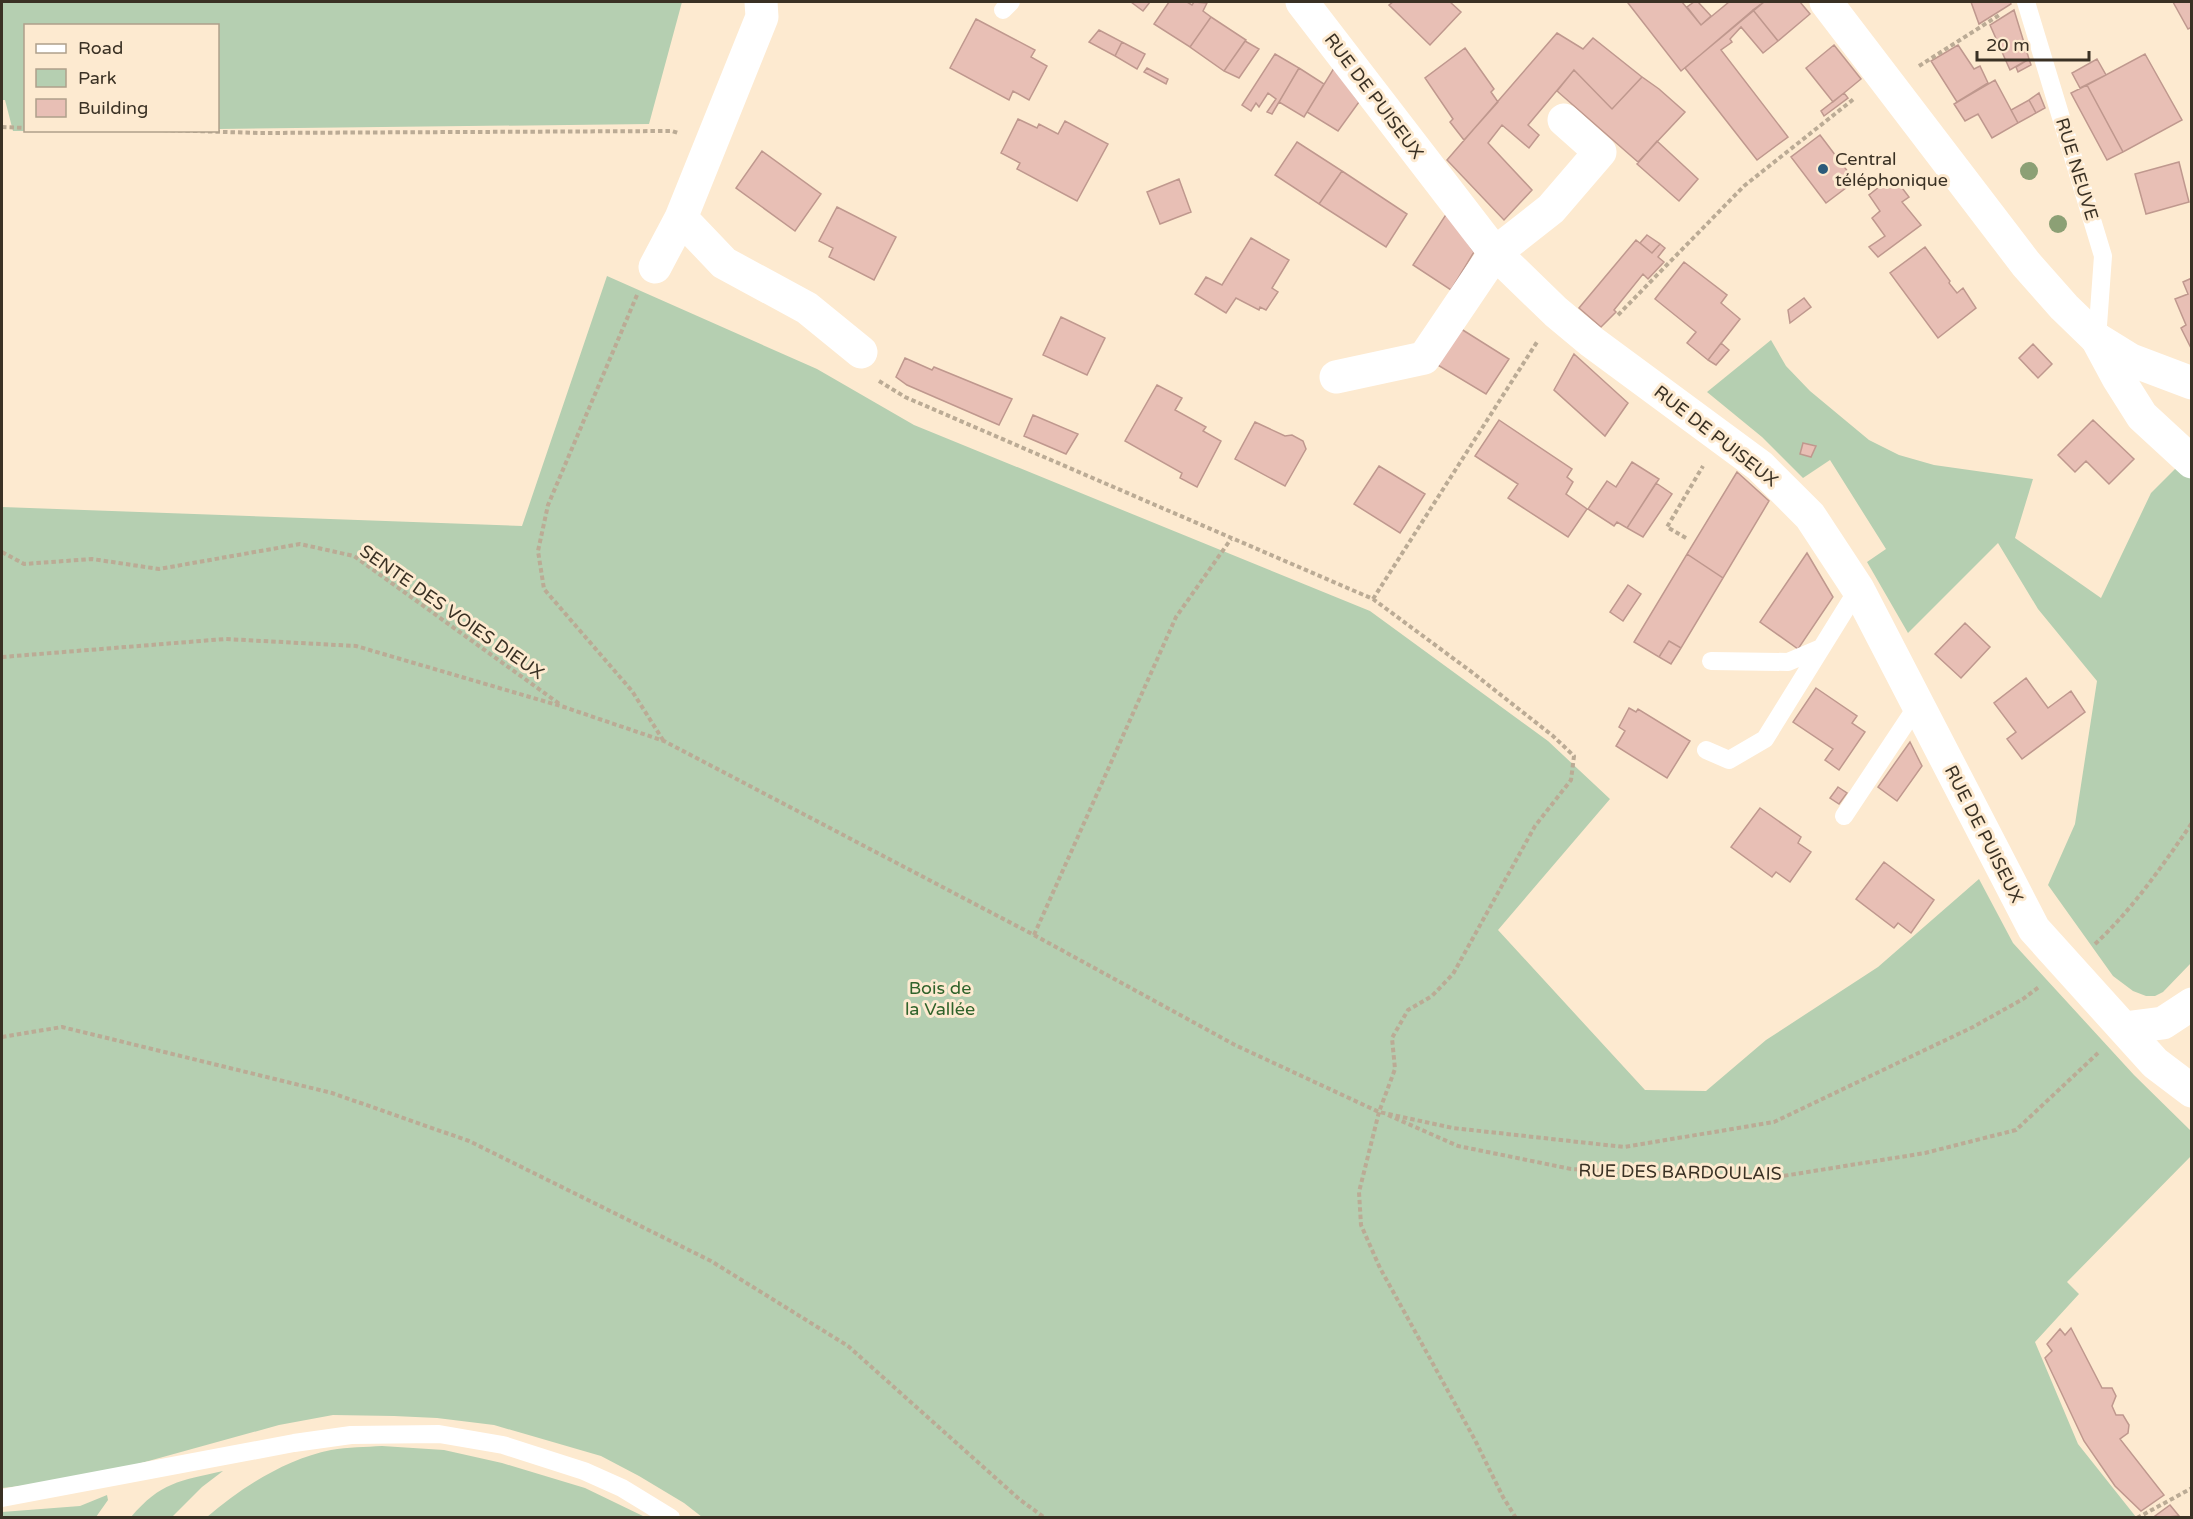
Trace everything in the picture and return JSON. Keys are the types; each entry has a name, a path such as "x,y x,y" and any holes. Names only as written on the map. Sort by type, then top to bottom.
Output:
{"street":[{"path":"656,267 681,218 762,17 761,2"},
{"name":"RUE DE PUISEUX","path":"1302,2 1494,254 1592,342 1760,466 1810,516 1858,589 2034,929 2155,1063 2192,1091"},
{"path":"1826,2 2026,264 2064,307 2097,339 2131,360 2192,383"},
{"path":"1336,377 1424,358 1494,254 1551,209 1600,152 1564,120"},
{"path":"681,218 724,263 807,308 861,352"},
{"path":"2097,339 2142,416 2192,462"},
{"path":"2124,1028 2163,1023 2192,1004"}],"lane":[{"name":"RUE NEUVE","path":"2026,2 2103,256 2097,339"},
{"path":"1706,750 1729,760 1765,739 1858,589"},
{"path":"1711,661 1788,662 1821,648"},
{"path":"1844,816 1917,706"},
{"path":"2,1498 294,1443 351,1435 439,1434 503,1445 584,1471 622,1488 671,1518"}],"path":[{"path":"1592,342 1744,186 1887,80 1978,29"},
{"path":"2,127 24,128"},
{"path":"219,132 672,131 710,146"},
{"path":"656,267 639,291 548,505 538,551 544,589 633,691 664,741"},
{"path":"1373,599 1556,312"},
{"path":"861,352 874,378 905,397 1373,599 1482,680 1553,736 1574,756 1571,780 1535,826 1453,974 1432,996 1408,1010 1392,1038 1395,1069 1379,1112 1359,1192 1361,1225 1380,1268 1516,1518"},
{"path":"1686,538 1667,527 1720,436"},
{"path":"1034,935 1176,617 1231,539"},
{"name":"SENTE DES VOIES DIEUX","path":"2,552 24,564 92,560 159,569 300,544 354,556 564,707"},
{"path":"2,657 225,639 357,646 564,707 664,741 1034,935 1235,1045 1379,1112 1453,1128 1624,1147 1774,1122 1973,1027"},
{"path":"2145,890 2192,823"},
{"path":"2,1037 62,1027 332,1093 469,1141 711,1261 849,1346 1019,1499 1045,1518"},
{"name":"RUE DES BARDOULAIS","path":"1379,1112 1458,1146 1571,1169 1721,1176 1783,1176 1925,1153 2016,1130 2124,1028"},
{"path":"2137,1518 2192,1488"}],"green space":[{"path":"2,2 682,2 649,124 219,129 219,24 24,24 24,131 13,131 5,100 2,100"},
{"name":"Bois de la Vallée","path":"607,276 817,369 914,425 1370,611 1548,741 1610,799 1498,930 1645,1090 1706,1091 1766,1040 1878,967 1979,879 2013,943 2134,1075 2191,1131 2191,1156 2067,1282 2079,1294 2035,1342 2078,1444 2136,1517 702,1517 684,1503 601,1456 494,1425 437,1418 333,1415 279,1425 116,1470 67,1481 2,1488 2,507 522,526"},
{"path":"1771,340 1786,366 1810,391 1869,440 1899,455 1934,465 2033,479 2015,538 2101,598 2151,493 2191,453 2191,963 2163,992 2155,996 2146,996 2133,991 2113,976 2048,885 2075,824 2097,681 2038,609 1998,543 1908,633 1867,562 1886,549 1830,460 1803,478 1762,437 1707,392"},
{"path":"382,1446 444,1450 502,1463 585,1488 645,1517 207,1517 250,1485 298,1460 331,1450"},
{"path":"223,1471 202,1487 172,1517 131,1517 152,1496 172,1485 194,1477"},
{"path":"107,1495 108,1500 96,1517 2,1517 2,1512 80,1506"}],"building":[{"path":"1131,2 1150,2 1143,11"},
{"path":"1169,2 1187,2 1192,5 1194,2 1207,3 1203,11 1211,17 1190,47 1154,24"},
{"path":"1393,2 1450,2 1461,12 1430,45 1389,5"},
{"path":"1682,2 1701,25 1729,2 1764,2 1681,71 1628,3"},
{"path":"1698,2 1711,16 1701,25 1687,7"},
{"path":"1764,2 1800,2 1810,14 1778,41 1753,10"},
{"path":"1971,2 2010,2 2011,4 1979,24"},
{"path":"2173,2 2192,2 2192,27 2188,29"},
{"path":"1753,10 1778,41 1763,53 1741,27 1730,39 1732,42 1721,50 1788,137 1757,160 1685,68"},
{"path":"2014,10 2029,59 2010,70 1990,25"},
{"path":"1211,17 1246,40 1224,71 1190,47"},
{"path":"976,19 1035,50 1031,57 1047,66 1029,100 1013,91 1009,100 950,68"},
{"path":"1099,30 1122,42 1115,56 1089,42"},
{"path":"1557,33 1583,49 1593,38 1642,77 1612,109 1574,70 1528,125 1539,135 1529,148 1502,125 1488,143 1532,190 1504,220 1447,160"},
{"path":"1245,41 1259,49 1239,78 1224,71"},
{"path":"1122,42 1145,54 1137,69 1115,56"},
{"path":"1834,45 1861,79 1833,102 1806,68"},
{"path":"1958,45 1974,69 1980,66 1988,83 1957,102 1931,61"},
{"path":"1465,48 1494,89 1491,92 1498,102 1464,140 1450,122 1453,119 1425,78"},
{"path":"1275,54 1299,68 1272,114 1267,112 1276,99 1268,93 1259,107 1256,103 1251,111 1242,105"},
{"path":"2145,54 2182,120 2123,152 2087,85"},
{"path":"2029,59 2031,65 2018,72 2016,67"},
{"path":"2097,59 2106,75 2080,88 2072,73"},
{"path":"1147,68 1168,79 1166,84 1144,72"},
{"path":"1299,68 1324,84 1304,117 1279,102"},
{"path":"1334,68 1359,102 1338,131 1307,112"},
{"path":"1574,70 1612,109 1642,77 1685,112 1638,162 1557,91"},
{"path":"1995,80 2018,123 1992,138 1978,114 1965,121 1954,104"},
{"path":"2087,85 2123,152 2107,160 2071,93"},
{"path":"1844,93 1848,98 1824,116 1821,111"},
{"path":"2039,93 2045,108 2036,113 2029,100"},
{"path":"2029,100 2036,113 2018,123 2011,110"},
{"path":"1018,119 1037,128 1039,124 1058,134 1065,121 1108,144 1077,201 1017,169 1020,163 1001,153"},
{"name":"Central téléphonique","path":"1820,135 1855,181 1826,203 1791,157"},
{"path":"1657,141 1698,179 1679,201 1637,164"},
{"path":"1297,142 1342,171 1319,204 1275,175"},
{"path":"762,151 821,194 795,231 736,188"},
{"path":"2179,162 2189,202 2146,214 2135,174"},
{"path":"1342,171 1407,214 1386,247 1319,204"},
{"path":"1893,176 1909,197 1902,202 1921,225 1878,257 1869,247 1885,236 1872,218 1880,211 1869,195"},
{"path":"1179,179 1191,212 1160,224 1147,192"},
{"path":"837,207 896,237 874,280 829,257 833,248 819,241"},
{"path":"1447,213 1474,252 1451,290 1413,265"},
{"path":"1647,235 1660,244 1652,253 1640,243"},
{"path":"1251,238 1289,260 1272,288 1278,292 1266,310 1260,307 1259,310 1236,298 1226,313 1195,294 1206,277 1222,285"},
{"path":"1636,240 1652,253 1660,244 1665,248 1658,257 1664,262 1648,279 1643,274 1614,310 1616,312 1601,327 1579,308"},
{"path":"1925,247 1957,293 1963,288 1976,308 1938,338 1890,273"},
{"path":"1684,262 1727,295 1721,303 1740,319 1708,360 1687,343 1696,332 1655,299"},
{"path":"2192,278 2191,348 2181,328 2186,325 2175,299 2188,294 2183,282"},
{"path":"1804,298 1811,307 1790,323 1788,310"},
{"path":"1061,317 1105,338 1087,375 1043,355"},
{"path":"1458,327 1509,359 1486,394 1436,364"},
{"path":"1721,343 1729,350 1716,365 1708,360"},
{"path":"2033,344 2052,364 2038,378 2019,358"},
{"path":"1574,354 1628,403 1605,436 1554,390"},
{"path":"905,358 932,370 934,367 1012,399 999,425 907,385 896,377"},
{"path":"1157,385 1182,398 1175,410 1206,427 1203,431 1221,441 1197,487 1180,478 1182,473 1125,441"},
{"path":"1033,415 1078,434 1066,454 1024,436"},
{"path":"1499,420 1572,469 1567,477 1573,482 1566,494 1587,509 1568,537 1508,498 1518,484 1475,456"},
{"path":"2093,420 2134,459 2109,484 2086,461 2075,472 2058,455"},
{"path":"1255,422 1285,436 1292,435 1303,441 1306,449 1285,486 1235,459"},
{"path":"1803,443 1816,446 1811,457 1800,454"},
{"path":"1632,462 1659,479 1627,528 1617,522 1614,526 1588,509 1607,481 1616,487"},
{"path":"1379,466 1425,494 1400,533 1354,504"},
{"path":"1737,472 1769,501 1723,578 1687,554"},
{"path":"1656,483 1672,494 1643,537 1627,528"},
{"path":"1807,553 1833,597 1798,649 1760,622"},
{"path":"1687,554 1723,578 1681,648 1669,641 1659,657 1634,642"},
{"path":"1628,585 1641,594 1623,621 1610,612"},
{"path":"1965,623 1990,647 1961,678 1935,654"},
{"path":"1669,641 1681,648 1671,664 1659,657"},
{"path":"2026,678 2048,708 2071,691 2085,712 2022,759 2007,739 2016,732 1994,703"},
{"path":"1816,688 1857,716 1852,723 1865,732 1839,770 1825,760 1833,749 1793,722"},
{"path":"1629,708 1636,712 1638,709 1690,741 1667,778 1616,746 1625,731 1619,727"},
{"path":"1910,742 1922,766 1897,801 1878,787"},
{"path":"1838,787 1847,793 1839,804 1830,798"},
{"path":"1760,808 1801,837 1798,843 1811,852 1790,882 1776,872 1772,877 1731,847"},
{"path":"1884,862 1934,900 1911,933 1898,923 1894,928 1856,899"},
{"path":"2071,1328 2102,1388 2112,1388 2116,1396 2112,1406 2116,1415 2123,1415 2129,1425 2128,1433 2120,1439 2164,1495 2141,1511 2115,1486 2084,1441 2045,1358 2052,1351 2047,1344 2060,1329 2065,1335"},
{"path":"2170,1505 2179,1516 2156,1518 2155,1516"}],"place":[{"name":"Central téléphonique","path":"1823,169"}]}
